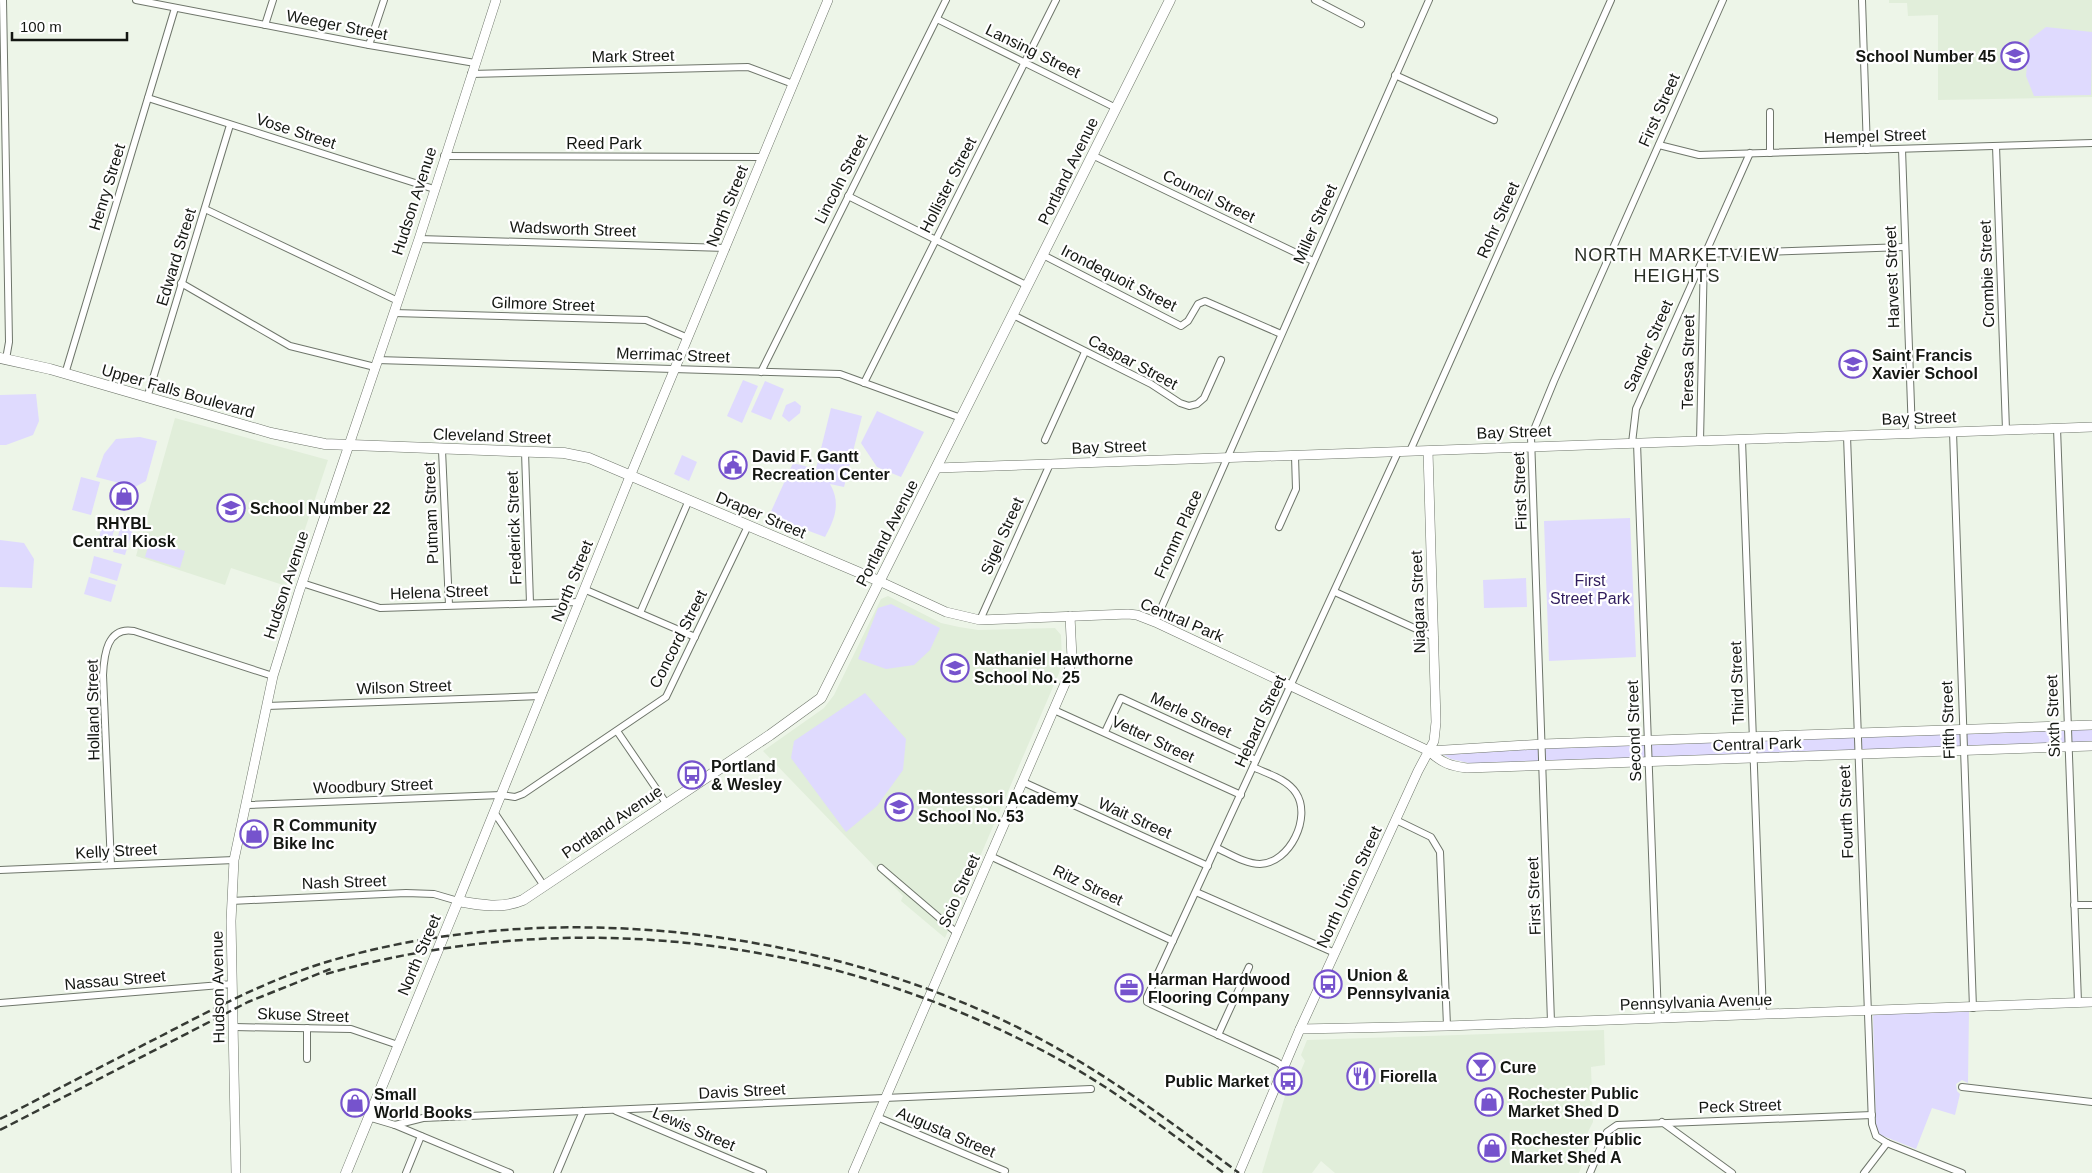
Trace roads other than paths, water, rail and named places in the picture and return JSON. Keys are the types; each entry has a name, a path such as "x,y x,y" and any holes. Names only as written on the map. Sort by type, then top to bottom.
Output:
{"main road":[{"name":"Portland Avenue","path":"458,901 481,905 514,904 544,886 666,802 773,733 821,698 1170,0"},
{"name":"Upper Falls Boulevard","path":"3,359 65,374 283,437 348,445"},
{"name":"Cleveland Street","path":"348,445 577,455 631,474"},
{"name":"Draper Street","path":"631,474 879,581"},
{"name":"North Street","path":"346,1173 458,901"}],"street":[{"path":"2,0 8,342 3,359"},
{"name":"Weeger Street","path":"136,0 369,45 475,63"},
{"path":"265,25 273,0"},
{"path":"369,45 384,0"},
{"name":"Hudson Avenue","path":"236,1173 231,901 234,860 273,676 348,445 419,239 444,156 496,0"},
{"name":"North Street","path":"458,901 586,590 631,474 828,0"},
{"name":"Lincoln Street","path":"761,372 946,0"},
{"name":"Hollister Street","path":"864,383 1056,0"},
{"path":"1315,0 1361,24"},
{"name":"Miller Street","path":"1226,458 1429,0"},
{"name":"Rohr Street","path":"1410,451 1611,0"},
{"name":"First Street","path":"1551,1022 1544,765 1531,437 1723,0"},
{"path":"1862,0 1867,150"},
{"name":"Henry Street","path":"65,374 175,8"},
{"name":"Lansing Street","path":"937,18 1116,108"},
{"name":"Mark Street","path":"471,74 748,67 793,84"},
{"path":"1395,76 1494,120"},
{"name":"Vose Street","path":"148,98 434,190"},
{"path":"1770,112 1770,153"},
{"name":"Edward Street","path":"147,398 230,125"},
{"name":"Hempel Street","path":"1659,145 1699,155 2092,143"},
{"name":"Crombie Street","path":"1996,146 2006,430"},
{"name":"Harvest Street","path":"1902,149 1912,434"},
{"name":"Sander Street","path":"1634,443 1636,409 1750,153"},
{"name":"Council Street","path":"1092,155 1313,262"},
{"name":"Reed Park","path":"444,156 763,157"},
{"path":"848,196 1028,286"},
{"path":"205,209 398,301"},
{"name":"Wadsworth Street","path":"419,239 726,248"},
{"path":"1704,254 1904,247"},
{"name":"Teresa Street","path":"1700,441 1704,254"},
{"name":"Irondequoit Street","path":"1043,255 1181,326 1188,322 1198,304 1205,301 1281,334"},
{"name":"Merrimac Street","path":"181,283 290,346 376,363 840,374 961,418"},
{"name":"Gilmore Street","path":"394,313 646,320 688,338"},
{"name":"Caspar Street","path":"1012,315 1151,384 1180,403 1189,406 1197,404 1204,398 1221,360"},
{"path":"1045,440 1085,352"},
{"name":"Bay Street","path":"937,468 2092,427"},
{"name":"Sixth Street","path":"2057,428 2078,1002"},
{"name":"Fifth Street","path":"1953,432 1973,1008"},
{"name":"Fourth Street","path":"1847,436 1872,1115 1873,1131 1876,1136 1887,1143"},
{"name":"Third Street","path":"1742,440 1763,1014"},
{"name":"Second Street","path":"1634,443 1649,762 1658,1018"},
{"name":"Putnam Street","path":"442,450 448,605"},
{"name":"Niagara Street","path":"1428,450 1436,727 1434,741 1429,751"},
{"name":"Frederick Street","path":"526,452 530,603"},
{"name":"Hebard Street","path":"1218,1035 1147,1002 1398,452"},
{"path":"1279,527 1296,489 1295,456"},
{"name":"Fromm Place","path":"1155,622 1226,458"},
{"name":"Sigel Street","path":"980,620 1050,464"},
{"path":"640,613 689,500"},
{"name":"Concord Street","path":"501,795 515,796 523,794 666,698 748,526"},
{"name":"Central Park","path":"879,581 946,612 980,620 1136,615 1291,685 1429,751 1444,764 1451,766 1467,768 2092,746"},
{"name":"Helena Street","path":"302,583 380,608 580,602"},
{"path":"586,590 695,638"},
{"path":"1335,592 1434,637"},
{"name":"Scio Street","path":"853,1173 1071,670 1070,616"},
{"name":"Holland Street","path":"112,864 103,675 106,652 116,634 121,630 134,631 273,676"},
{"name":"Wilson Street","path":"267,706 541,696"},
{"name":"Merle Street","path":"1105,732 1121,698 1256,760"},
{"name":"Vetter Street","path":"1054,710 1241,795"},
{"name":"Central Park","path":"1429,751 1543,744 2092,725"},
{"path":"617,731 666,802"},
{"name":"North Union Street","path":"1239,1173 1300,1029 1429,751"},
{"path":"1217,848 1254,863 1272,861 1286,851 1300,824 1302,814 1301,803 1293,788 1254,767"},
{"name":"Wait Street","path":"1024,782 1208,866"},
{"name":"Woodbury Street","path":"247,805 501,795"},
{"path":"494,812 544,886"},
{"path":"1396,820 1431,837 1440,852 1447,1026"},
{"name":"Ritz Street","path":"990,856 1174,940"},
{"name":"Kelly Street","path":"0,870 234,860"},
{"path":"881,868 957,933"},
{"path":"1196,892 1335,953"},
{"name":"Nash Street","path":"231,901 406,893 434,894 458,901"},
{"path":"2074,905 2092,905"},
{"path":"1249,967 1218,1035 1284,1067"},
{"name":"Nassau Street","path":"0,1003 233,984"},
{"name":"Pennsylvania Avenue","path":"1300,1029 1447,1026 1867,1010 1973,1008 2092,1002"},
{"name":"Skuse Street","path":"234,1027 352,1029 398,1045"},
{"path":"307,1028 307,1059"},
{"path":"1962,1088 2092,1102"},
{"name":"Davis Street","path":"394,1125 423,1118 1091,1089"},
{"name":"Lewis Street","path":"614,1110 762,1173"},
{"path":"557,1173 583,1111"},
{"name":"Peck Street","path":"1590,1173 1611,1128 1621,1124 1872,1115"},
{"path":"368,1117 394,1125 510,1173"},
{"name":"Augusta Street","path":"877,1117 1005,1172"},
{"path":"1662,1122 1732,1173"},
{"path":"406,1173 421,1136"},
{"path":"1864,1173 1887,1143 1962,1173"}],"railway":[{"path":"0,1119 219,1006 279,979 320,964 404,943 492,931 582,927 673,932 763,945 851,965 936,992 1015,1026 1074,1058 1158,1113 1239,1173"},
{"path":"326,974 418,953 510,941 603,938 695,944 787,959 877,982 964,1014 1049,1054 1117,1095 1224,1173"},
{"path":"0,1130 248,1002 333,968"}],"place":[{"name":"School Number 45","path":"2015,56"},
{"name":"Saint Francis Xavier School","path":"1853,364"},
{"name":"David F. Gantt Recreation Center","path":"733,465"},
{"name":"RHYBL Central Kiosk","path":"124,496"},
{"name":"School Number 22","path":"231,508"},
{"name":"Nathaniel Hawthorne School No. 25","path":"955,668"},
{"name":"Portland & Wesley","path":"692,775"},
{"name":"Montessori Academy School No. 53","path":"899,807"},
{"name":"R Community Bike Inc","path":"254,834"},
{"name":"Union & Pennsylvania","path":"1328,984"},
{"name":"Harman Hardwood Flooring Company","path":"1129,988"},
{"name":"Cure","path":"1481,1067"},
{"name":"Fiorella","path":"1361,1076"},
{"name":"Public Market","path":"1288,1081"},
{"name":"Rochester Public Market Shed D","path":"1489,1102"},
{"name":"Small World Books","path":"355,1103"},
{"name":"Rochester Public Market Shed A","path":"1492,1148"}],"district":[{"name":"NORTH MARKETVIEW HEIGHTS","path":"1677,265"}],"park label":[{"name":"First Street Park","path":"1590,589"}]}
